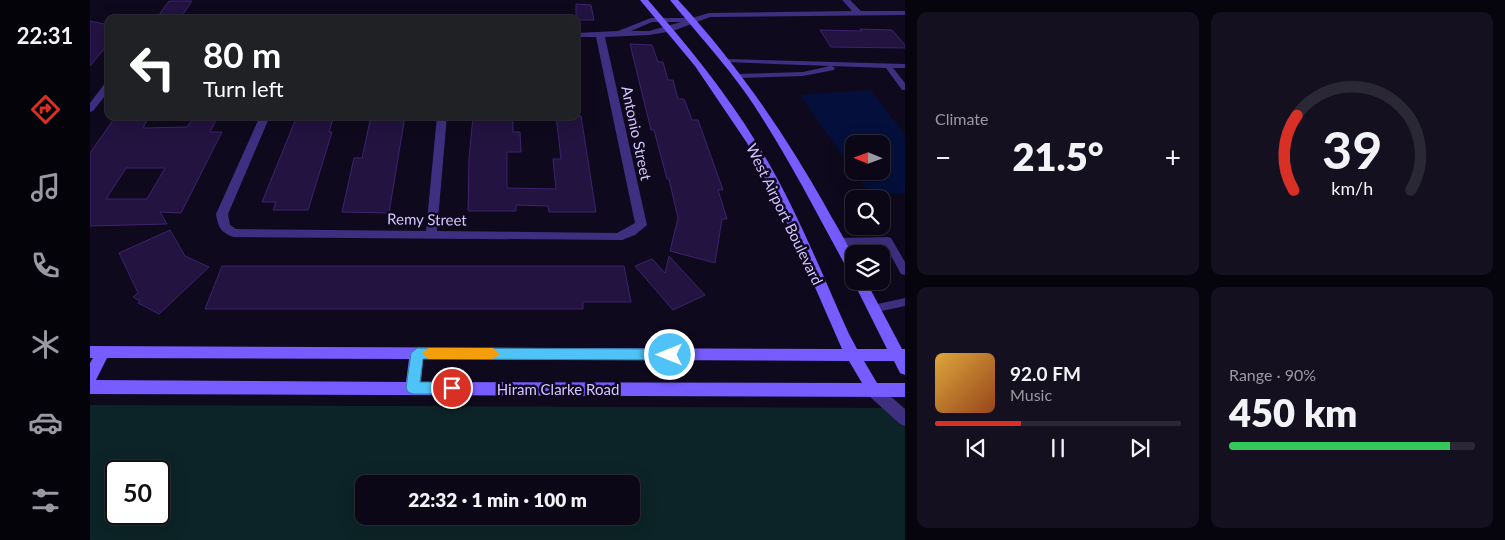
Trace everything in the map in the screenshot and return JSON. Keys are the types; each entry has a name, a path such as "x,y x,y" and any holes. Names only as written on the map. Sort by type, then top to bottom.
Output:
{"main road":[{"name":"West Airport Boulevard","path":"644,0 670,29 727,105 752,143 789,214 854,356 874,390"},
{"name":"West Airport Boulevard","path":"674,0 739,76 783,142 845,254"},
{"path":"864,290 901,356 905,369"},
{"path":"90,377 96,352 901,356"},
{"path":"413,388 417,353"},
{"name":"Hiram Clarke Road","path":"90,387 905,390"}],"street":[{"path":"846,0 858,13"},
{"path":"580,34 650,33 670,29 709,14 905,13"},
{"path":"617,34 642,22 661,18 693,20"},
{"name":"Antonio Street","path":"600,34 641,225 631,232"},
{"path":"90,108 105,89"},
{"name":"Remy Street","path":"263,120 222,214 224,227 234,233 618,237 631,232"},
{"path":"431,235 442,120"},
{"path":"874,390 905,418"}],"lane":[{"path":"728,61 841,66 905,66"},
{"path":"769,63 775,75"},
{"path":"739,76 803,74 841,66"},
{"path":"888,66 905,88"},
{"path":"839,242 888,241 905,271"},
{"path":"874,309 905,302"}],"green space":[{"path":"90,405 905,408 905,540 90,540"}],"shaded area":[{"path":"868,90 873,93 905,135 905,193 890,193 890,190 872,190 865,187 860,180 890,180 890,135 845,135 845,159 800,95"}],"building":[{"path":"169,1 192,1 183,15 159,15"},
{"path":"576,4 591,5 594,20 580,20 580,15 576,15"},
{"path":"90,21 105,24 105,48 90,66"},
{"path":"860,29 892,30 905,45 905,48 831,47 820,30 862,31"},
{"path":"630,44 652,45 658,62 663,62 668,80 673,80 678,99 684,99 692,120 698,120 723,190 718,190 727,219 722,219 715,263 670,251 678,218 669,179 667,179 654,130 651,130"},
{"path":"581,116 596,212 549,212 548,206 516,205 516,211 468,211 469,158 473,120 513,120 513,132 520,132 521,152 507,152 507,188 556,189 553,159 561,159 556,120 580,120"},
{"path":"113,120 147,120 143,128 187,127 192,120 216,120 210,132 222,132 181,213 160,212 167,224 90,226 90,153","holes":["126,168 165,168 147,199 106,199"]},
{"path":"295,120 333,120 329,132 332,132 308,210 273,210 276,202 262,202"},
{"path":"370,120 404,120 389,213 342,212 354,158 362,158"},
{"path":"170,230 185,256 209,267 159,314 138,303 140,301 133,297 138,293 119,253"},
{"path":"669,256 705,295 673,310 635,266 652,259 665,273"},
{"path":"222,266 624,266 631,302 583,302 583,309 205,309"}],"slow traffic":[{"path":"428,353 493,354"}],"route":[{"path":"452,388 413,388 417,353 670,355"}]}
